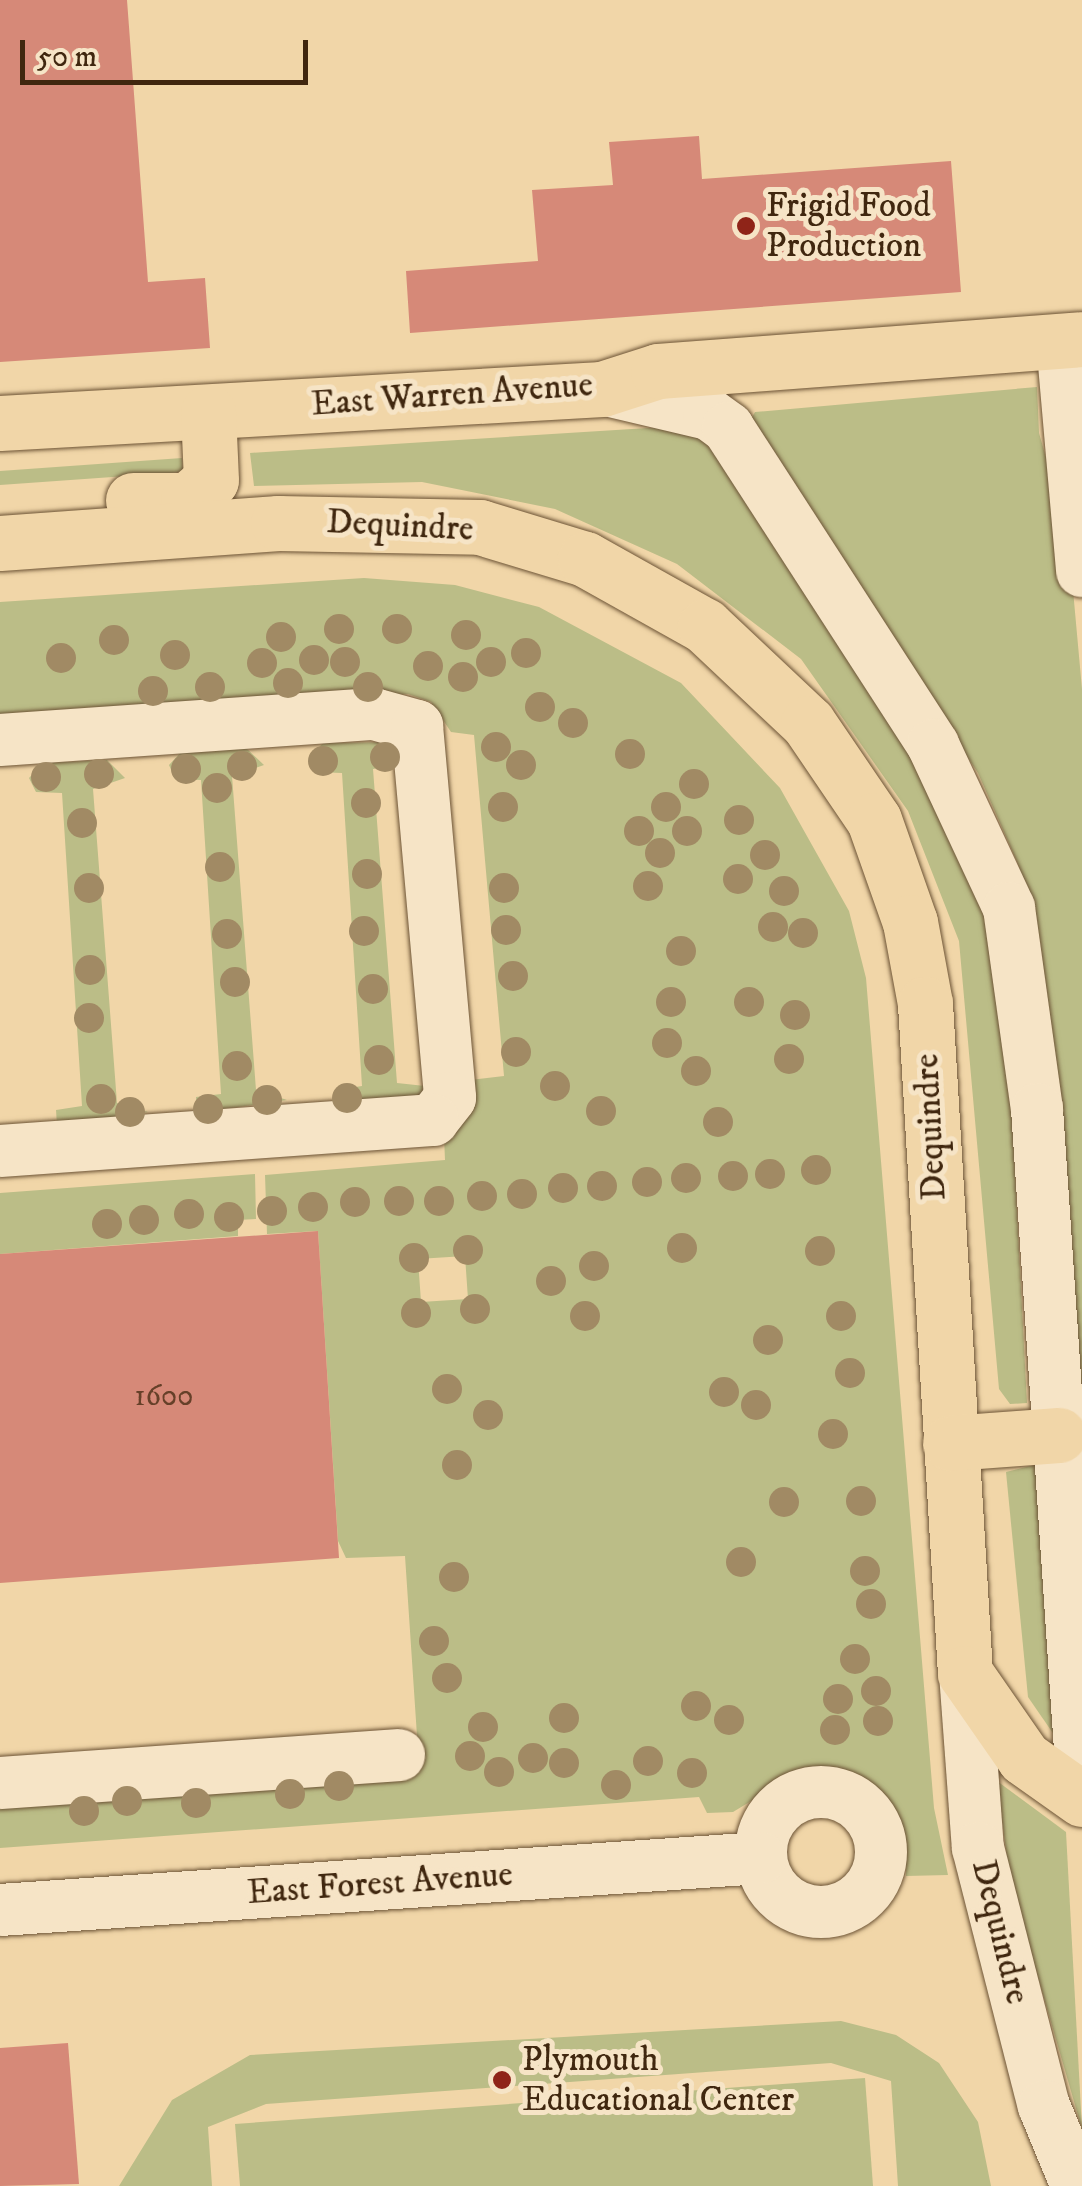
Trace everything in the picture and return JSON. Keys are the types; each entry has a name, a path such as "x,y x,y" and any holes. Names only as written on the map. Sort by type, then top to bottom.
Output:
{"main road":[{"name":"East Warren Avenue","path":"0,424 602,389 672,370 1072,340"},
{"path":"0,506 188,500 210,480 208,412"},
{"name":"Dequindre","path":"0,542 224,525 480,527 585,558 705,626 808,723 874,820 910,922 925,1004 966,1673"},
{"path":"950,1442 1059,1435"},
{"path":"966,1673 1024,1758 1082,1799"}],"street":[{"path":"1072,340 1082,572"},
{"path":"602,389 709,414 728,428 933,745 991,857 1024,980 1082,1780"},
{"path":"0,740 374,714 417,726 450,1098 432,1120 0,1151"},
{"name":"Dequindre","path":"966,1673 978,1848 1044,2106 1077,2186"},
{"path":"0,1783 399,1754"},
{"name":"East Forest Avenue","path":"0,1910 760,1858"}],"green space":[{"path":"1037,387 1039,433 1068,535 1082,689 1082,1447 1038,946 1018,864 978,773 748,425 755,412"},
{"path":"664,427 698,435 718,458 930,777 979,892 1008,1040 1027,1403 1010,1404 999,1389 959,941 908,811 801,659 677,564 555,509 422,482 254,486 250,453"},
{"path":"182,458 183,472 0,485 0,471"},
{"path":"364,578 455,585 539,607 681,683 780,788 849,911 866,978 934,1808 948,1875 906,1876 906,1845 885,1795 834,1771 789,1778 733,1812 707,1813 699,1797 0,1848 0,1796 419,1766 405,1556 346,1558 338,1541 318,1231 267,1234 265,1175 445,1160 444,1137 470,1080 504,1076 474,735 451,732 431,702 408,694 0,723 0,602","holes":["465,1256 468,1299 421,1302 418,1259"]},
{"path":"395,742 401,765 373,769 397,1083 425,1086 426,1097 337,1105 336,1090 362,1086 342,773 316,772 309,758 323,743"},
{"path":"246,748 264,765 232,776 256,1090 287,1100 197,1113 196,1097 221,1094 201,780 175,779 169,765 182,751"},
{"path":"107,760 125,778 93,789 117,1103 148,1112 57,1125 56,1110 82,1106 62,793 36,792 29,778 43,763"},
{"path":"255,1174 256,1219 238,1220 238,1236 0,1254 0,1193"},
{"path":"1038,1464 1059,1742 1028,1697 1006,1472"},
{"path":"997,1781 1066,1832 1082,2129 1010,1881"},
{"path":"841,2021 896,2035 939,2063 978,2122 991,2186 898,2186 891,2081 831,2063 266,2104 208,2127 212,2186 119,2186 172,2100 250,2055"},
{"path":"865,2078 873,2186 240,2186 235,2124"}],"building":[{"path":"0,0 127,0 148,282 205,278 210,348 0,362"},
{"name":"Frigid Food Production","path":"699,136 702,179 951,161 961,292 410,333 406,271 538,261 532,190 613,185 609,142"},
{"path":"318,1231 339,1558 0,1583 0,1254"},
{"path":"68,2043 79,2184 0,2186 0,2048"}],"place":[{"name":"Frigid Food Production","path":"746,226"},
{"name":"Plymouth Educational Center","path":"502,2080"}]}
